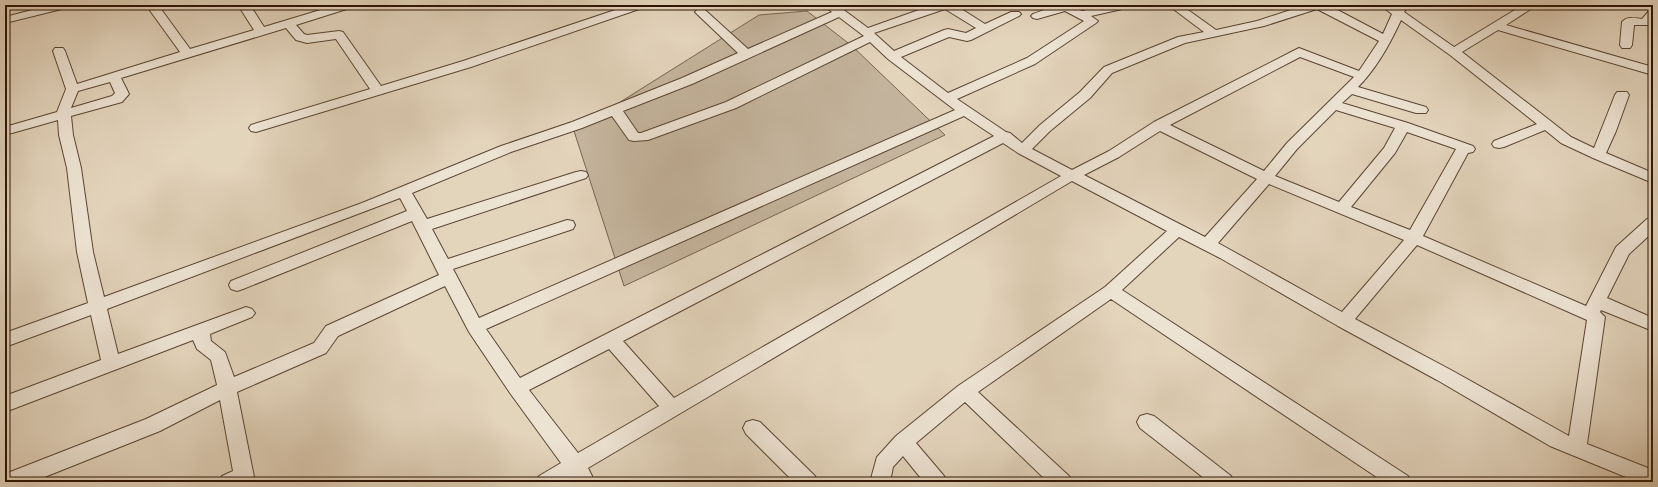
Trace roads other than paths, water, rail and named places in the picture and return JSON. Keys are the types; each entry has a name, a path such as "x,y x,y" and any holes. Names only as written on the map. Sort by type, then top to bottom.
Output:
{"street":[{"path":"5,20 66,5"},
{"path":"152,5 187,54"},
{"path":"244,5 260,31"},
{"path":"72,89 349,5"},
{"path":"256,128 467,64 640,5"},
{"path":"615,110 634,137 643,137 731,105 822,60 869,34 945,5 985,28"},
{"path":"1080,15 1127,5"},
{"path":"1174,5 1214,34"},
{"path":"1023,150 1045,128 1085,95 1108,70 1182,40 1260,24 1318,5 1386,40"},
{"path":"1386,5 1400,9 1566,140 1598,156 1653,178"},
{"path":"1513,5 1528,7"},
{"path":"947,98 1031,60 1092,21 1064,6 1037,16"},
{"path":"1454,52 1528,7"},
{"path":"5,340 404,191 506,149 674,87 746,54 835,8 869,34 892,56 947,98 1005,136 1023,150 1071,176 1226,254 1344,321 1444,375 1556,440 1653,479"},
{"path":"1207,245 1233,217 1292,146 1362,76 1386,40 1400,9"},
{"path":"701,12 746,54"},
{"path":"1626,44 1628,22 1630,20 1645,23 1653,13"},
{"path":"892,56 948,33 967,37 1015,14"},
{"path":"288,23 300,37 307,39 339,35 378,91"},
{"path":"1497,26 1653,71"},
{"path":"59,51 72,89 64,110 64,114 66,135 74,168 85,252 111,364"},
{"path":"546,482 1071,176 1114,154 1159,125 1299,52 1362,76"},
{"path":"5,130 117,99 122,94 114,77"},
{"path":"1349,90 1421,110"},
{"path":"1598,156 1622,95"},
{"path":"1333,105 1403,126 1466,148 1414,238 1344,321"},
{"path":"475,327 594,276 966,110"},
{"path":"1159,125 1265,177 1414,238 1593,308 1653,326"},
{"path":"1500,144 1546,125"},
{"path":"1342,208 1390,150 1403,126"},
{"path":"517,388 1005,136"},
{"path":"237,285 419,219 581,175"},
{"path":"404,191 475,327 517,388 575,465 585,482"},
{"path":"1577,448 1596,317 1593,308 1622,251 1653,223"},
{"path":"9,482 154,425 227,388 320,348 327,335 332,331 446,271 567,225"},
{"path":"880,482 884,463 904,442 965,391 1111,290 1177,230"},
{"path":"1111,290 1400,482"},
{"path":"5,404 246,313"},
{"path":"200,331 203,344 218,357 227,388 239,480"},
{"path":"611,339 672,408"},
{"path":"965,391 1062,482"},
{"path":"1147,422 1224,482"},
{"path":"753,428 808,482"},
{"path":"904,442 937,482"}]}
